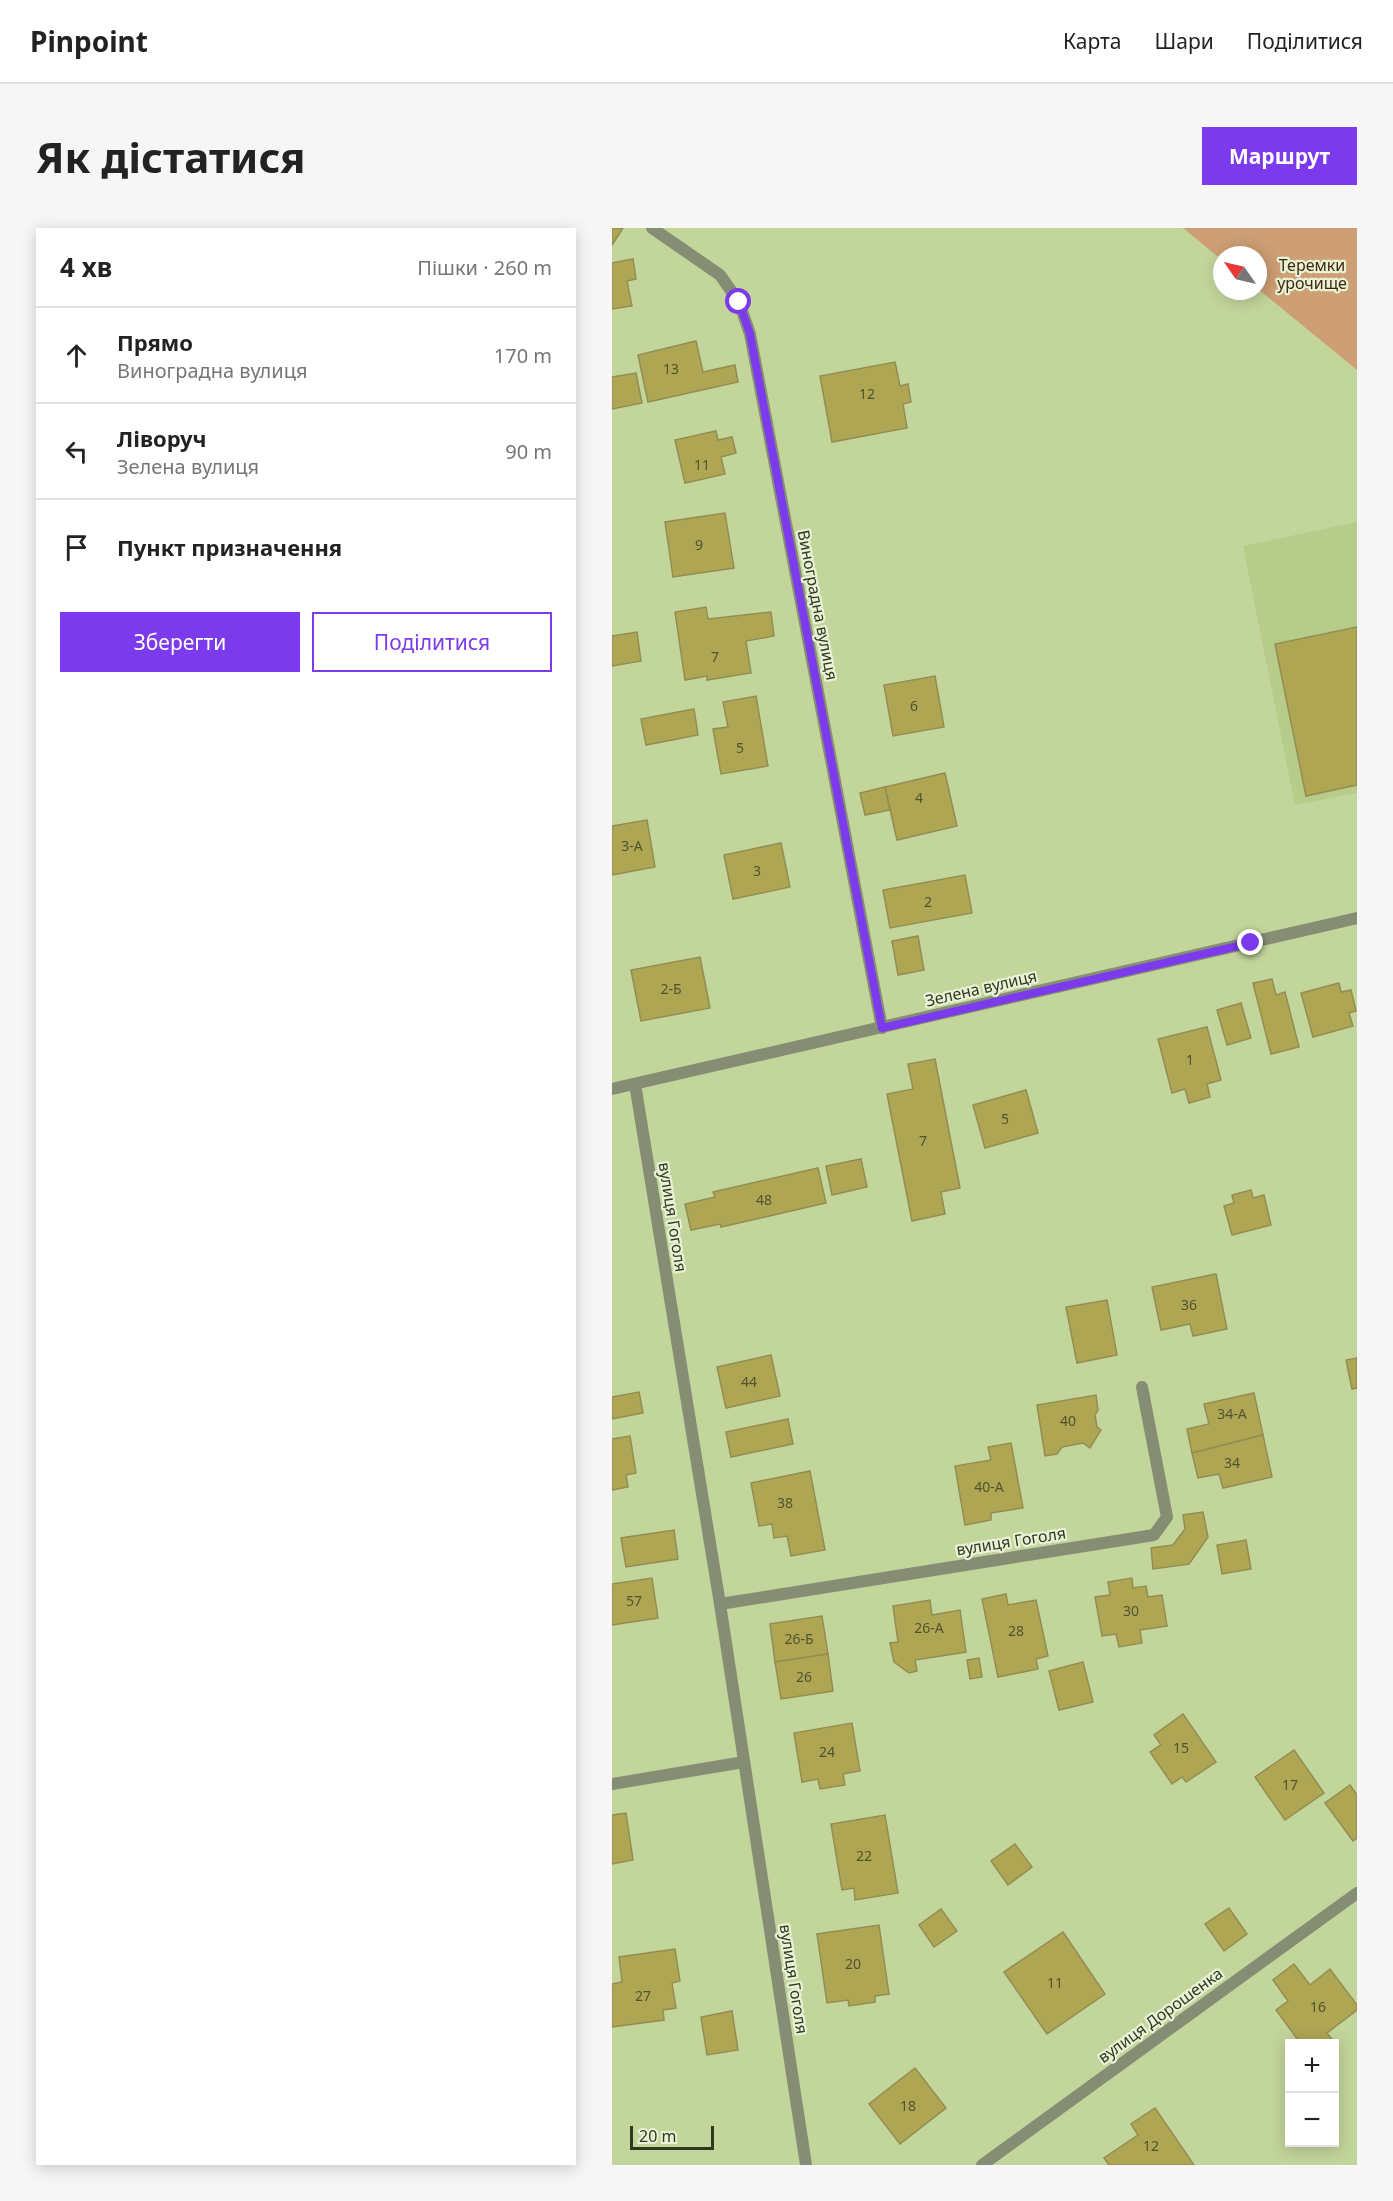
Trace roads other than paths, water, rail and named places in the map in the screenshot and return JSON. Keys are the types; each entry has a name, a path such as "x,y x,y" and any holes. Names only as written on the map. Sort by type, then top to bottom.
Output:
{"street":[{"name":"Виноградна вулиця","path":"652,228 720,274 739,302 750,334 882,1028"},
{"name":"Зелена вулиця","path":"612,1089 1357,918"},
{"name":"вулиця Гоголя","path":"635,1084 720,1604 806,2165"},
{"name":"вулиця Гоголя","path":"720,1604 1154,1535 1167,1517 1143,1388"},
{"path":"612,1784 744,1762"},
{"name":"вулиця Дорошенка","path":"982,2165 1357,1893"}],"park label":[{"name":"Теремки урочище","path":"1312,274"}]}
